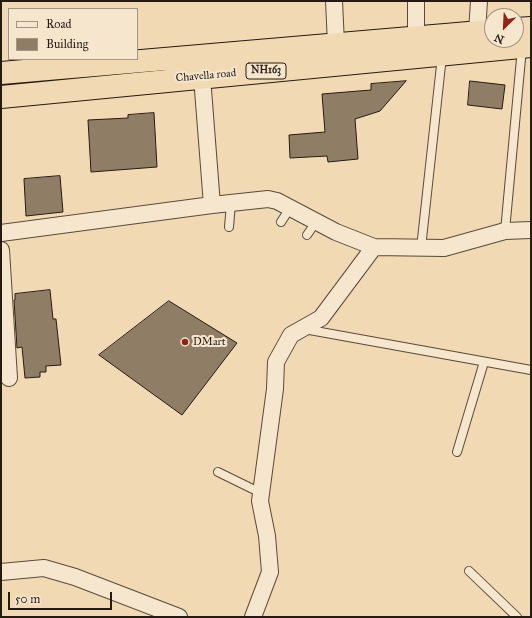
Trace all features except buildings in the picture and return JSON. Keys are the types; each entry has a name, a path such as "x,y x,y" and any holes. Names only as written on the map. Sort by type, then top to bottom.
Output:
{"highway":[{"name":"Chavella road","path":"1,73 484,31"},
{"name":"Chavella road","path":"1,97 442,54 526,33"}],"street":[{"path":"334,1 336,44"},
{"path":"416,1 416,37"},
{"path":"479,1 484,31"},
{"path":"202,77 212,205"},
{"path":"1,233 268,199 277,201 336,232 374,247 444,248 505,230 531,230"},
{"path":"253,617 270,572 267,536 260,502 275,390 276,362 291,335 321,318 374,247"},
{"path":"1,250 9,378"},
{"path":"1,572 44,568 75,577 179,617"}],"lane":[{"path":"505,230 526,33"},
{"path":"421,248 442,54"},
{"path":"229,227 232,203"},
{"path":"281,222 290,208"},
{"path":"307,235 316,222"},
{"path":"301,329 531,370"},
{"path":"457,452 484,362"},
{"path":"218,472 261,493"},
{"path":"468,571 517,617"}],"place":[{"name":"DMart","path":"185,342"}]}
